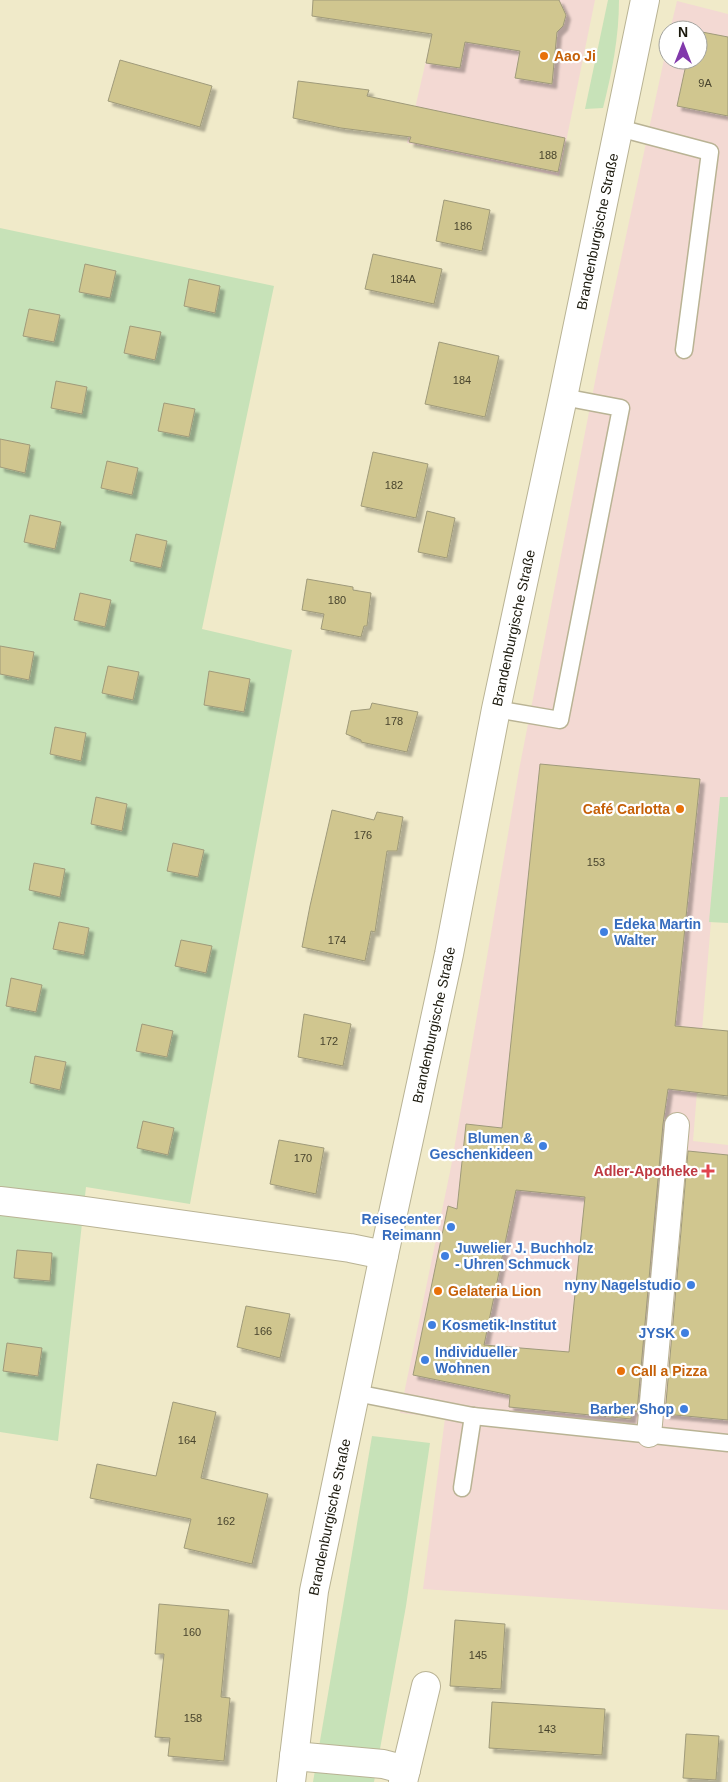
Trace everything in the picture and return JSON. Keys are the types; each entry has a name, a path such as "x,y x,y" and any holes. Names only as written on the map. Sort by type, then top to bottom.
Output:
{"street":[{"name":"Brandenburgische Straße","path":"292,1769 314,1591 449,954 496,709 646,0"},
{"path":"649,1435 677,1126"},
{"path":"0,1201 350,1248 384,1255"},
{"path":"292,1769 383,1764 404,1776 426,1686"}],"lane":[{"path":"619,128 710,152 684,350"},
{"path":"496,709 560,720 621,408 563,397"},
{"path":"356,1393 473,1416 728,1443"},
{"path":"462,1488 473,1416"}],"shaded area":[{"path":"440,0 595,0 559,176 407,143"},
{"path":"677,1 728,14 728,848 717,848 693,1141 728,1145 728,1610 423,1589 445,1418 400,1413 451,1167 519,770 599,361 662,70 708,70 708,20 672,20"}],"green space":[{"path":"608,0 619,0 616,41 609,81 603,108 585,109"},
{"path":"0,228 274,286 202,629 292,650 190,1204 86,1187 58,1441 0,1432"},
{"path":"720,797 728,797 728,923 709,922"},
{"path":"372,1436 430,1443 406,1606 374,1782 313,1782"}],"building":[{"path":"313,0 559,0 566,15 563,26 557,32 552,84 515,78 520,51 465,42 460,68 426,63 432,34 312,16"},
{"path":"708,33 728,37 728,116 677,106 685,70 708,70"},
{"path":"120,60 212,86 200,127 108,101"},
{"path":"298,81 369,90 367,96 565,138 558,172 409,142 411,137 341,128 293,118"},
{"path":"444,200 490,210 482,251 436,241"},
{"path":"373,254 442,269 434,304 365,289"},
{"path":"85,264 116,271 110,298 79,292"},
{"path":"189,279 220,286 215,313 184,306"},
{"path":"29,309 60,315 54,342 23,336"},
{"path":"130,326 161,332 155,360 124,353"},
{"path":"439,342 499,356 485,417 425,404"},
{"path":"56,381 87,387 82,414 51,408"},
{"path":"164,403 195,409 189,437 158,431"},
{"path":"0,439 30,445 25,473 0,467"},
{"path":"373,452 428,464 416,518 361,506"},
{"path":"107,461 138,468 132,495 101,488"},
{"path":"427,511 455,518 447,558 418,552"},
{"path":"30,515 61,522 55,549 24,542"},
{"path":"136,534 167,541 161,568 130,561"},
{"path":"307,579 353,587 353,590 371,593 367,626 364,626 361,637 321,629 324,614 302,610"},
{"path":"80,593 111,600 105,627 74,620"},
{"path":"0,646 34,652 29,680 0,674"},
{"path":"108,666 139,672 133,700 102,693"},
{"path":"209,671 250,679 244,712 204,705"},
{"path":"372,703 418,712 407,752 361,742 361,740 346,734 351,711 370,709"},
{"path":"55,727 86,733 81,761 50,754"},
{"path":"540,764 700,779 675,1026 728,1031 728,1096 668,1089 663,1124 637,1412 632,1411 631,1419 509,1407 510,1395 413,1375 448,1206 457,1209 466,1124 502,1128","holes":["516,1190 585,1197 569,1352 484,1345"]},
{"path":"96,797 127,804 122,831 91,824"},
{"path":"332,810 374,820 377,812 403,817 397,851 387,851 375,932 371,931 365,961 302,947"},
{"path":"173,843 204,850 198,877 167,871"},
{"path":"34,863 65,869 60,897 29,890"},
{"path":"59,922 89,928 84,955 53,949"},
{"path":"181,940 212,946 206,973 175,966"},
{"path":"11,978 42,985 36,1012 6,1006"},
{"path":"304,1014 351,1024 343,1066 298,1057"},
{"path":"142,1024 173,1031 167,1057 136,1051"},
{"path":"35,1056 66,1062 60,1090 30,1083"},
{"path":"143,1121 174,1128 168,1155 137,1148"},
{"path":"279,1140 324,1148 316,1194 270,1184"},
{"path":"688,1151 728,1155 728,1420 665,1414"},
{"path":"17,1250 52,1253 50,1281 14,1278"},
{"path":"246,1306 290,1314 280,1358 237,1347"},
{"path":"7,1343 42,1348 38,1376 3,1371"},
{"path":"173,1402 216,1412 201,1478 268,1494 252,1564 184,1548 191,1519 90,1498 97,1464 156,1476"},
{"path":"159,1604 229,1610 221,1697 230,1698 224,1761 168,1756 170,1738 155,1737 164,1654 155,1654"},
{"path":"455,1620 505,1624 501,1689 450,1686"},
{"path":"492,1702 605,1709 602,1755 489,1748"},
{"path":"686,1734 719,1736 716,1780 683,1778"}],"place":[{"name":"Aao Ji","path":"544,56"},
{"name":"Café Carlotta","path":"680,809"},
{"name":"Edeka Martin Walter","path":"604,932"},
{"name":"Blumen & Geschenkideen","path":"543,1146"},
{"name":"Adler-Apotheke","path":"708,1171"},
{"name":"Reisecenter Reimann","path":"451,1227"},
{"name":"Juwelier J. Buchholz - Uhren Schmuck","path":"445,1256"},
{"name":"nyny Nagelstudio","path":"691,1285"},
{"name":"Gelateria Lion","path":"438,1291"},
{"name":"Kosmetik-Institut","path":"432,1325"},
{"name":"JYSK","path":"685,1333"},
{"name":"Individueller Wohnen","path":"425,1360"},
{"name":"Call a Pizza","path":"621,1371"},
{"name":"Barber Shop","path":"684,1409"}]}
